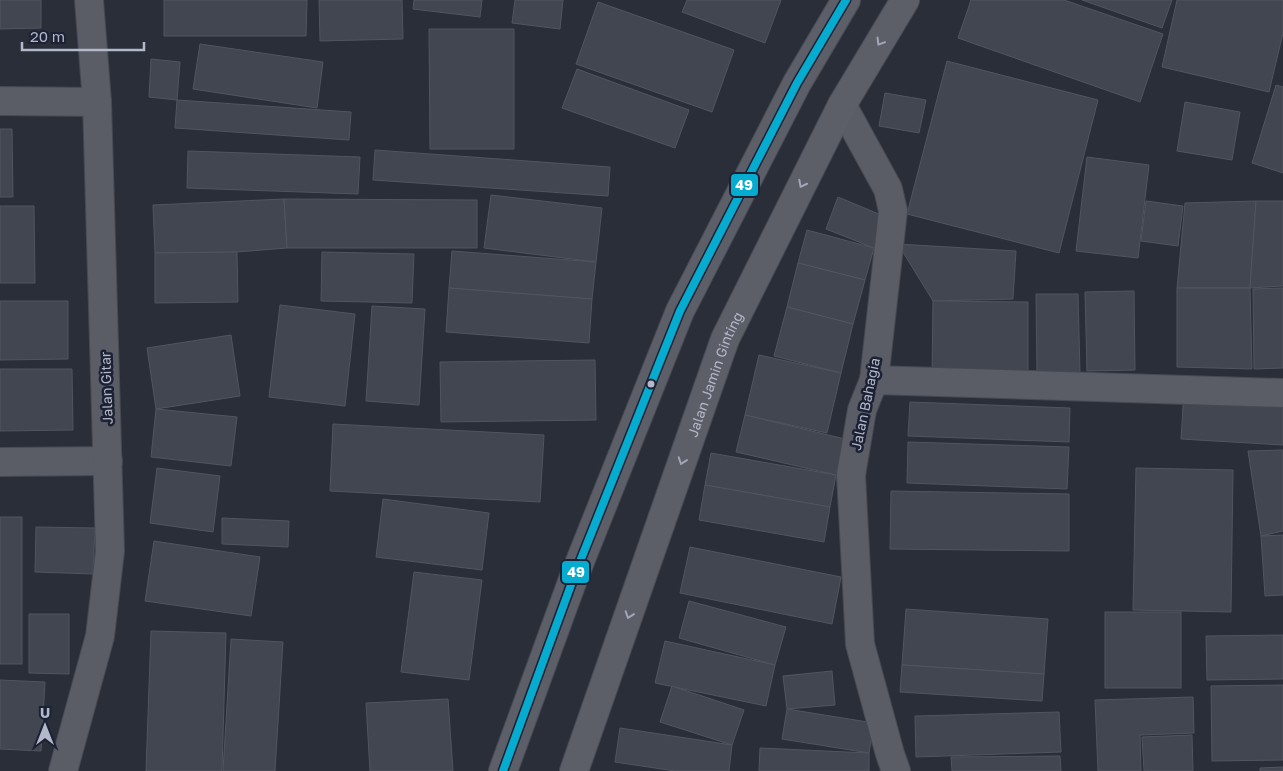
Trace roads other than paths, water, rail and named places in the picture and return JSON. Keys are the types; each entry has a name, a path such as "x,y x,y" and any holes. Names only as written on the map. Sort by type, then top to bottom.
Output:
{"main road":[{"path":"503,771 575,574 680,311 797,83 846,0"},
{"name":"Jalan Jamin Ginting","path":"574,771 725,339 842,105 905,0"}],"street":[{"name":"Jalan Gitar","path":"63,771 100,636 110,551 98,102 89,0"},
{"path":"0,101 98,102"},
{"name":"Jalan Bahagia","path":"842,105 888,189 893,211 874,380 862,410 851,474 860,644 896,771"},
{"path":"874,380 1283,393"},
{"path":"0,462 108,461"}]}
